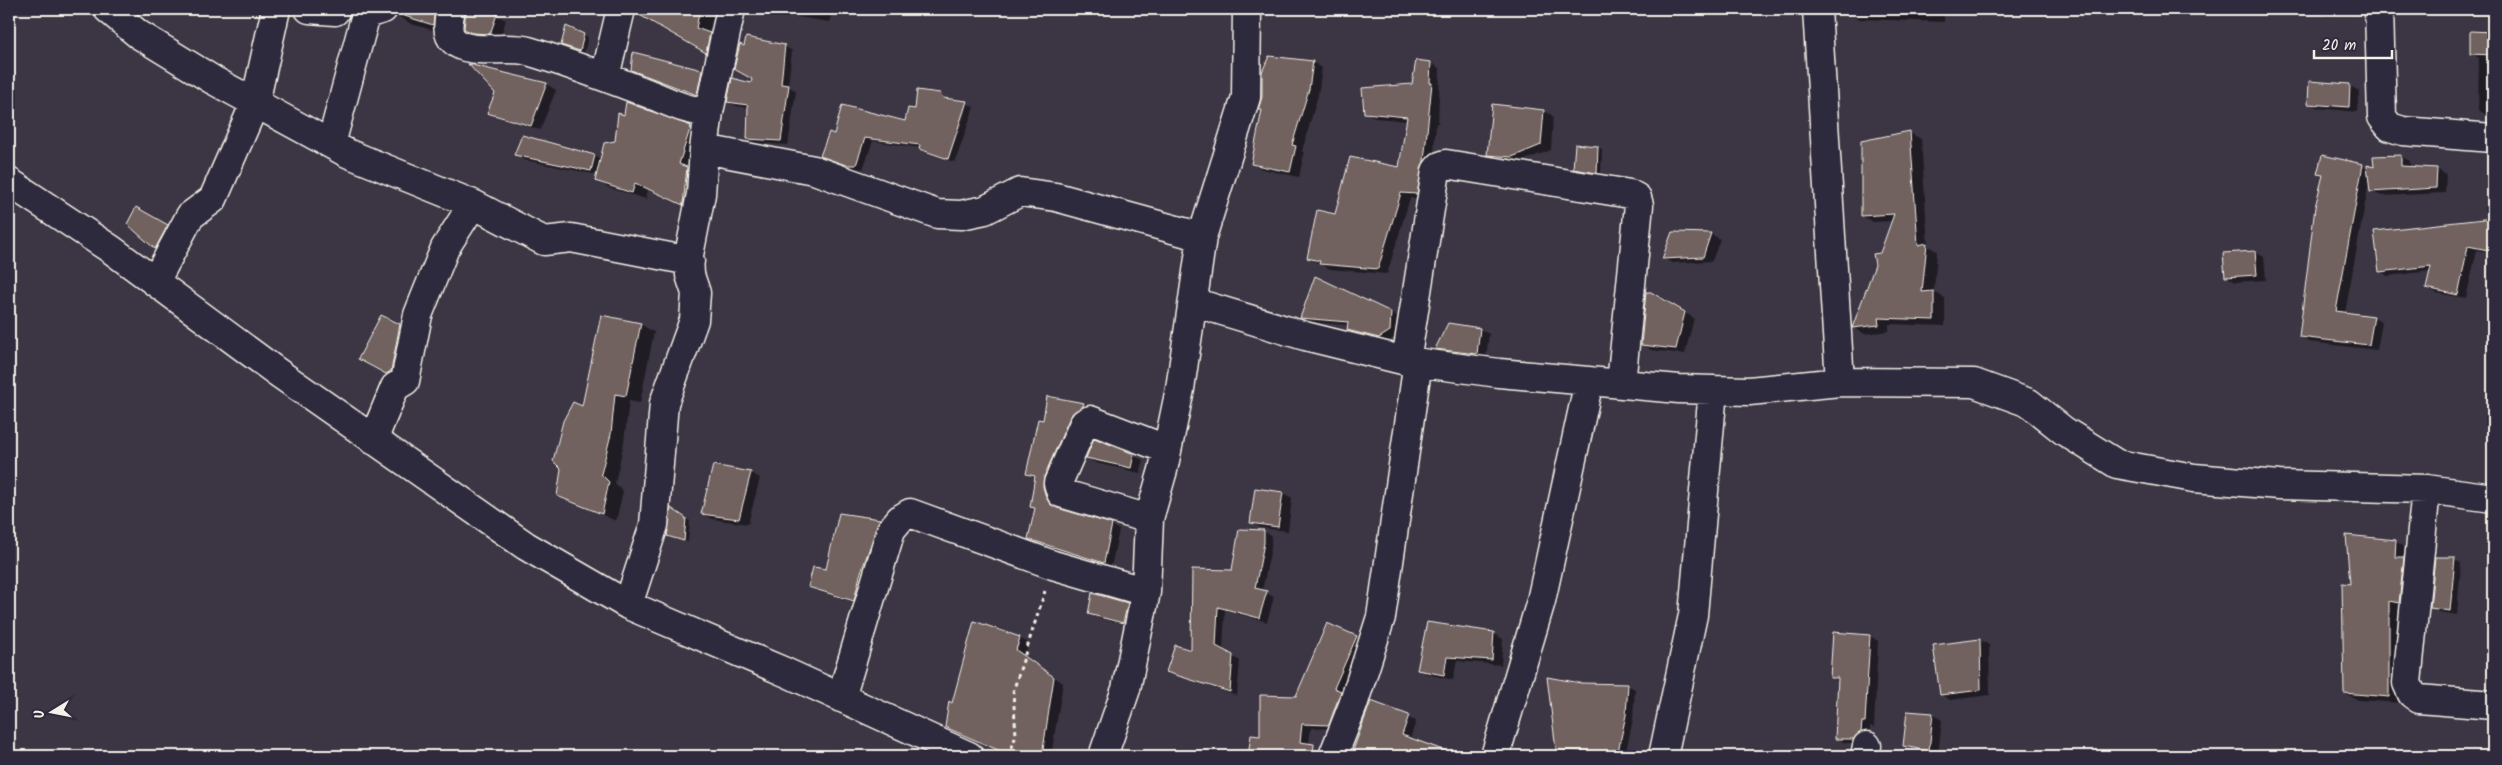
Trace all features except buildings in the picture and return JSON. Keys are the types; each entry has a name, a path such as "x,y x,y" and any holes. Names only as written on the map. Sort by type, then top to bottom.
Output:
{"street":[{"path":"108,9 138,34 255,103 331,144 473,204 544,240 570,238 690,261"},
{"path":"155,282 190,216 214,199 255,103 276,9"},
{"path":"310,9 334,11 335,9"},
{"path":"452,9 449,33 454,42 466,47 476,50 511,48 605,77 687,110 709,112"},
{"path":"605,77 621,9"},
{"path":"628,605 654,525 664,403 694,320 696,293 690,275 690,261 701,194 709,112 731,9"},
{"path":"1103,756 1126,689 1146,592 1149,518 1162,476 1166,449 1180,389 1202,237 1246,97 1247,9"},
{"path":"1817,9 1840,382"},
{"path":"2379,9 2382,117 2390,127 2403,131 2493,138"},
{"path":"331,144 369,10"},
{"path":"704,149 814,170 937,214 961,215 986,210 1020,192 1056,197 1202,237"},
{"path":"1333,756 1354,705 1381,617 1436,171 1440,166 1446,164 1630,194 1637,198 1640,204 1621,384"},
{"path":"9,182 112,250 277,372 526,546 628,605 969,756"},
{"path":"373,440 395,387 406,381 418,315 444,248 473,204"},
{"path":"1193,302 1305,336 1412,362 1589,381 1749,391 1840,382 1974,383 2029,403 2064,431 2117,464 2184,477 2279,485 2426,489 2493,498"},
{"path":"1495,756 1541,601 1589,381"},
{"path":"1663,756 1693,615 1713,390"},
{"path":"1149,518 1061,493 1058,482 1084,424 1090,420 1166,449"},
{"path":"2426,489 2407,683 2412,694 2419,699 2493,705"},
{"path":"841,698 892,530 900,519 910,513 1053,565 1146,592"}],"path":[{"path":"1009,756 1016,734 1013,692 1053,565"}]}
